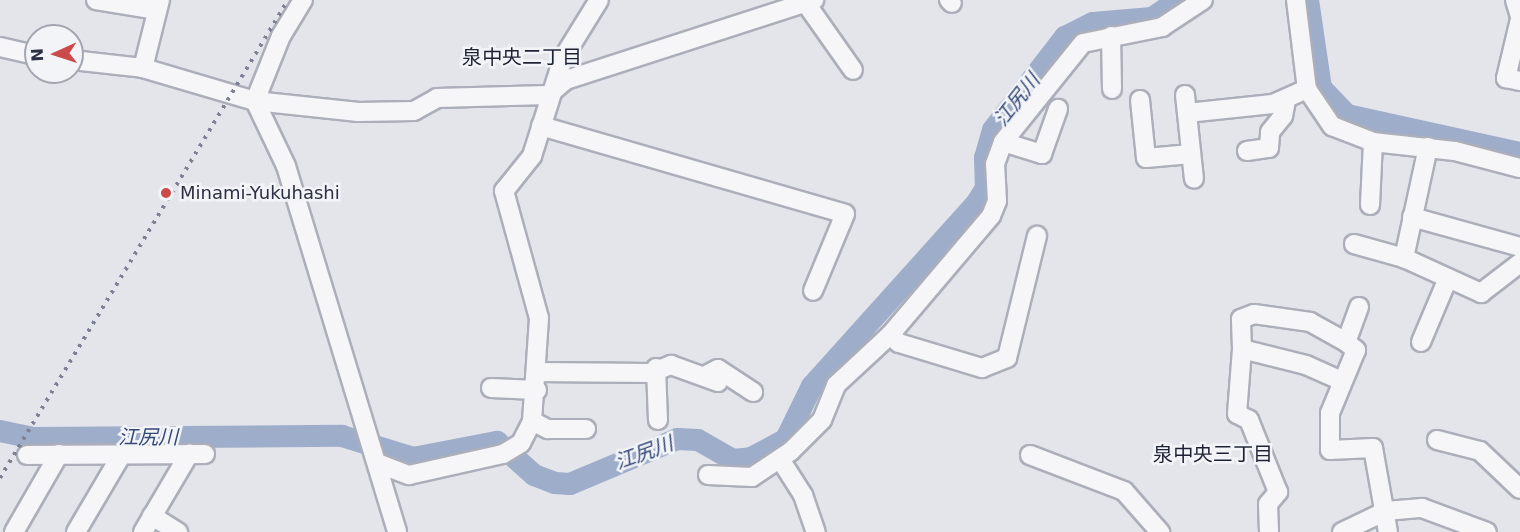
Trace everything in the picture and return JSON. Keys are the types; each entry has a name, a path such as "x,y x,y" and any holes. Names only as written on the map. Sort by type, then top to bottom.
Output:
{"street":[{"path":"96,0 159,5 143,68"},
{"path":"303,0 281,36 255,101 286,166 397,532"},
{"path":"377,463 409,476 503,454 520,443 532,421 538,318 503,196 532,156 548,95 563,58 599,0"},
{"path":"708,475 752,477 780,459 814,431 836,385 891,335 991,216 997,201 995,164 1003,142 1083,43 1162,27 1203,0"},
{"path":"1296,0 1307,89 1332,126 1373,142 1428,147 1520,168"},
{"path":"1515,0 1520,18 1506,78 1520,81"},
{"path":"84,61 143,68 255,101 358,112 414,111 437,98 548,95 566,80 809,1 853,70"},
{"path":"1111,36 1112,89"},
{"path":"0,47 24,52"},
{"path":"1194,179 1186,104 1286,100 1307,89"},
{"path":"1140,100 1146,158 1191,154"},
{"path":"1247,151 1269,148 1270,132 1283,116 1286,100"},
{"path":"1003,142 1042,154 1058,109"},
{"path":"541,126 845,214 813,291"},
{"path":"1370,205 1373,142"},
{"path":"1404,258 1428,147"},
{"path":"1412,217 1520,247"},
{"path":"891,335 899,343 982,368 1007,358 1037,236"},
{"path":"1354,244 1404,258 1481,293 1520,263"},
{"path":"1421,342 1448,278"},
{"path":"1346,342 1359,307"},
{"path":"1269,532 1268,504 1278,492 1249,420 1237,414 1242,349 1240,320 1254,314 1310,322 1356,350 1330,413 1330,450 1373,448 1388,532"},
{"path":"1242,349 1306,365 1342,381"},
{"path":"491,388 536,381 651,373 656,368 671,365 710,379 718,369 753,392"},
{"path":"656,368 658,420"},
{"path":"532,421 548,429 586,429"},
{"path":"1437,440 1480,451 1520,489"},
{"path":"14,532 59,454"},
{"path":"76,532 122,454"},
{"path":"27,455 197,454 147,524 178,532"},
{"path":"1030,455 1124,491 1160,532"},
{"path":"780,459 803,495 816,532"},
{"path":"1342,532 1386,511 1422,508 1487,532"}],"waterway":[{"name":"江尻川","path":"0,431 32,438 342,436 413,458 497,442 534,475 555,483 570,484 677,439 698,440 733,460 751,458 786,439 812,386 976,204 986,188 985,158 993,130 1065,37 1093,23 1152,18 1179,0"},
{"name":"江尻川","path":"1308,0 1321,88 1347,115 1520,153"}],"railway":[{"path":"0,478 288,0"}],"place":[{"name":"Minami-Yukuhashi","path":"166,193"}],"district":[{"name":"泉中央二丁目","path":"522,57"},
{"name":"泉中央三丁目","path":"1213,454"}]}
